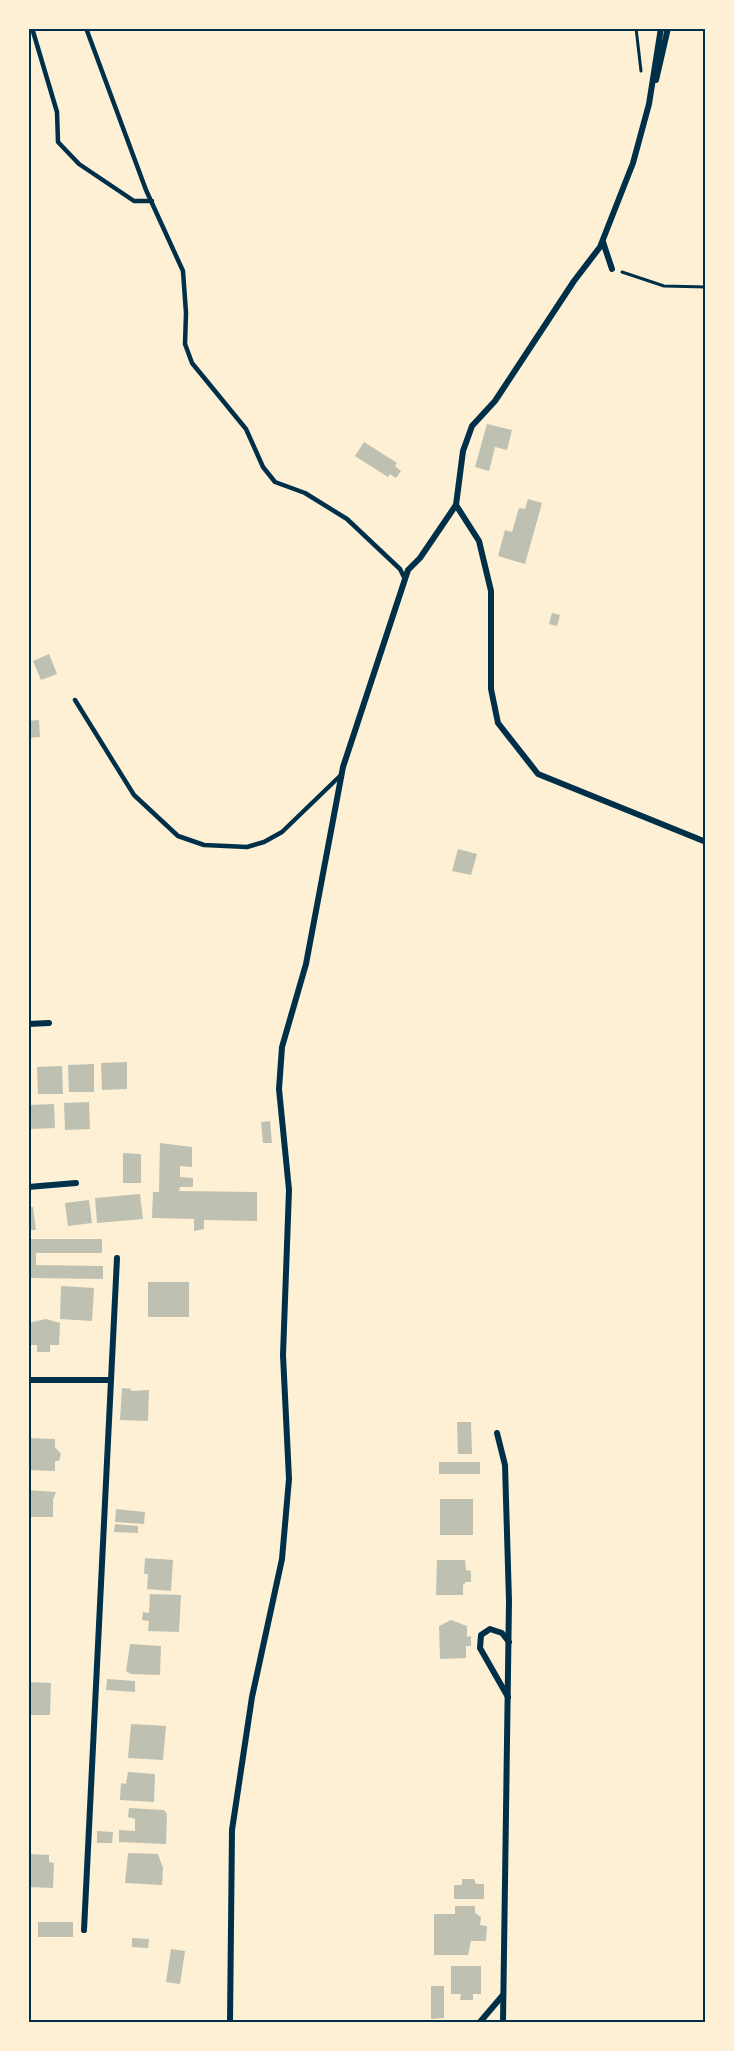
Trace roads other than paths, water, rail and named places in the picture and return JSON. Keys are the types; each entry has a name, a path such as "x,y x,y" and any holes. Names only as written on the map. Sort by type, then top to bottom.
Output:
{"street":[{"path":"649,104 661,28"},
{"path":"230,2022 232,1830 252,1697 282,1559 289,1479 283,1355 289,1190 279,1089 282,1047 306,964 342,774 408,570 420,558 456,505 463,451 472,426 495,401 603,241 633,163 668,28"},
{"path":"603,241 612,269"},
{"path":"456,505 479,541 491,591 491,689 498,723 525,760 538,774 705,842"},
{"path":"28,1024 49,1023"},
{"path":"28,1187 76,1183"},
{"path":"84,1930 117,1258"},
{"path":"28,1380 111,1380"},
{"path":"497,1433 505,1465 509,1643 503,2022"},
{"path":"509,1643 502,1634 489,1629 481,1635 480,1648 509,1699"},
{"path":"480,2022 504,1995"}],"lane":[{"path":"32,28 57,112 58,142 79,164 134,201 152,201"},
{"path":"86,28 152,201 183,271 186,313 185,344 192,363 246,429 263,467 275,482 305,493 347,519 400,569 406,582"},
{"path":"75,700 134,795 178,836 204,845 247,847 264,842 282,832 342,774"}]}
